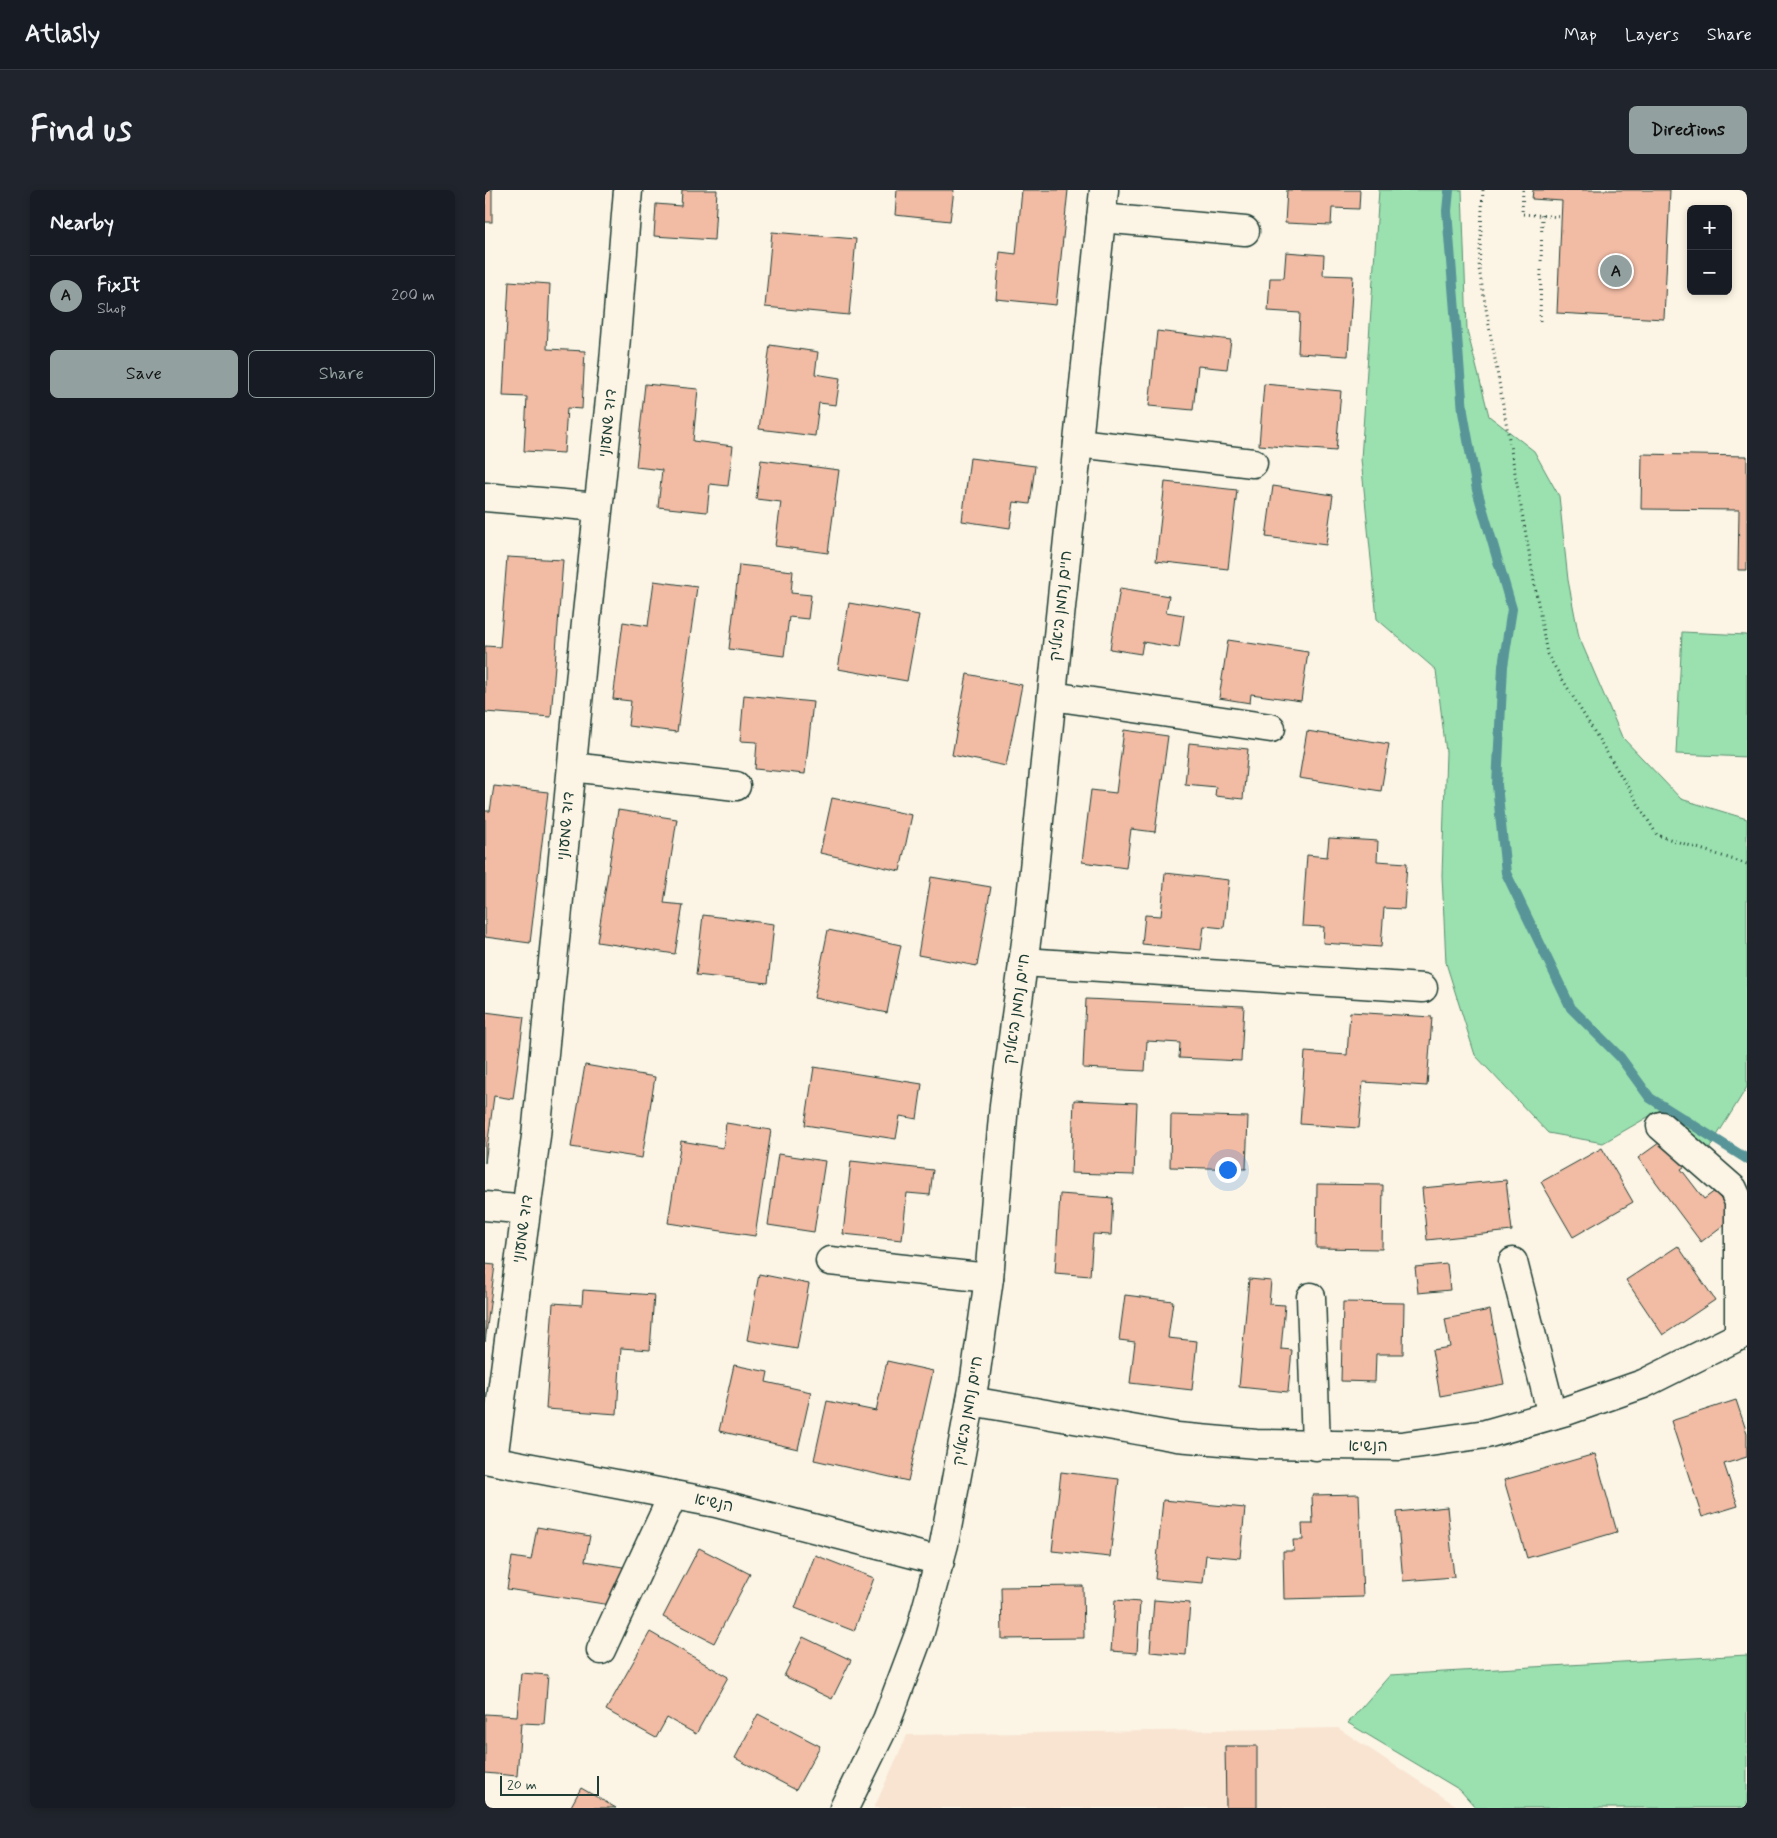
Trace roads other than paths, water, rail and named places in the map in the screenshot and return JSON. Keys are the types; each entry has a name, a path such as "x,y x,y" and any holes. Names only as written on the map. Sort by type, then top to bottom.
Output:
{"street":[{"name":"דוד שמעוני","path":"489,1460 536,1136 624,262 628,190"},
{"name":"חיים נחמן ביאליק","path":"844,1808 887,1720 920,1632 939,1561 971,1401 989,1278 1005,1105 1023,962 1052,696 1104,190"},
{"path":"1101,218 1245,231"},
{"path":"1078,444 1253,462"},
{"path":"485,497 598,507"},
{"path":"1052,696 1271,728"},
{"path":"572,767 735,786"},
{"path":"1023,962 1423,988"},
{"path":"1661,1126 1733,1190 1739,1202 1743,1334"},
{"path":"485,1206 526,1210"},
{"path":"830,1261 989,1278"},
{"path":"1513,1262 1552,1415"},
{"path":"1311,1297 1315,1446"},
{"name":"הנשיא","path":"971,1401 1177,1436 1256,1444 1401,1446 1486,1434 1552,1415 1643,1384 1743,1334"},
{"name":"הנשיא","path":"489,1460 716,1503 939,1561"},
{"path":"601,1650 673,1495"}],"waterway":[{"path":"1449,190 1447,211 1463,412 1477,490 1512,609 1503,666 1497,785 1506,873 1571,1008 1620,1057 1650,1098 1747,1159"}],"place":[{"name":"FixIt","path":"1616,271"}]}
